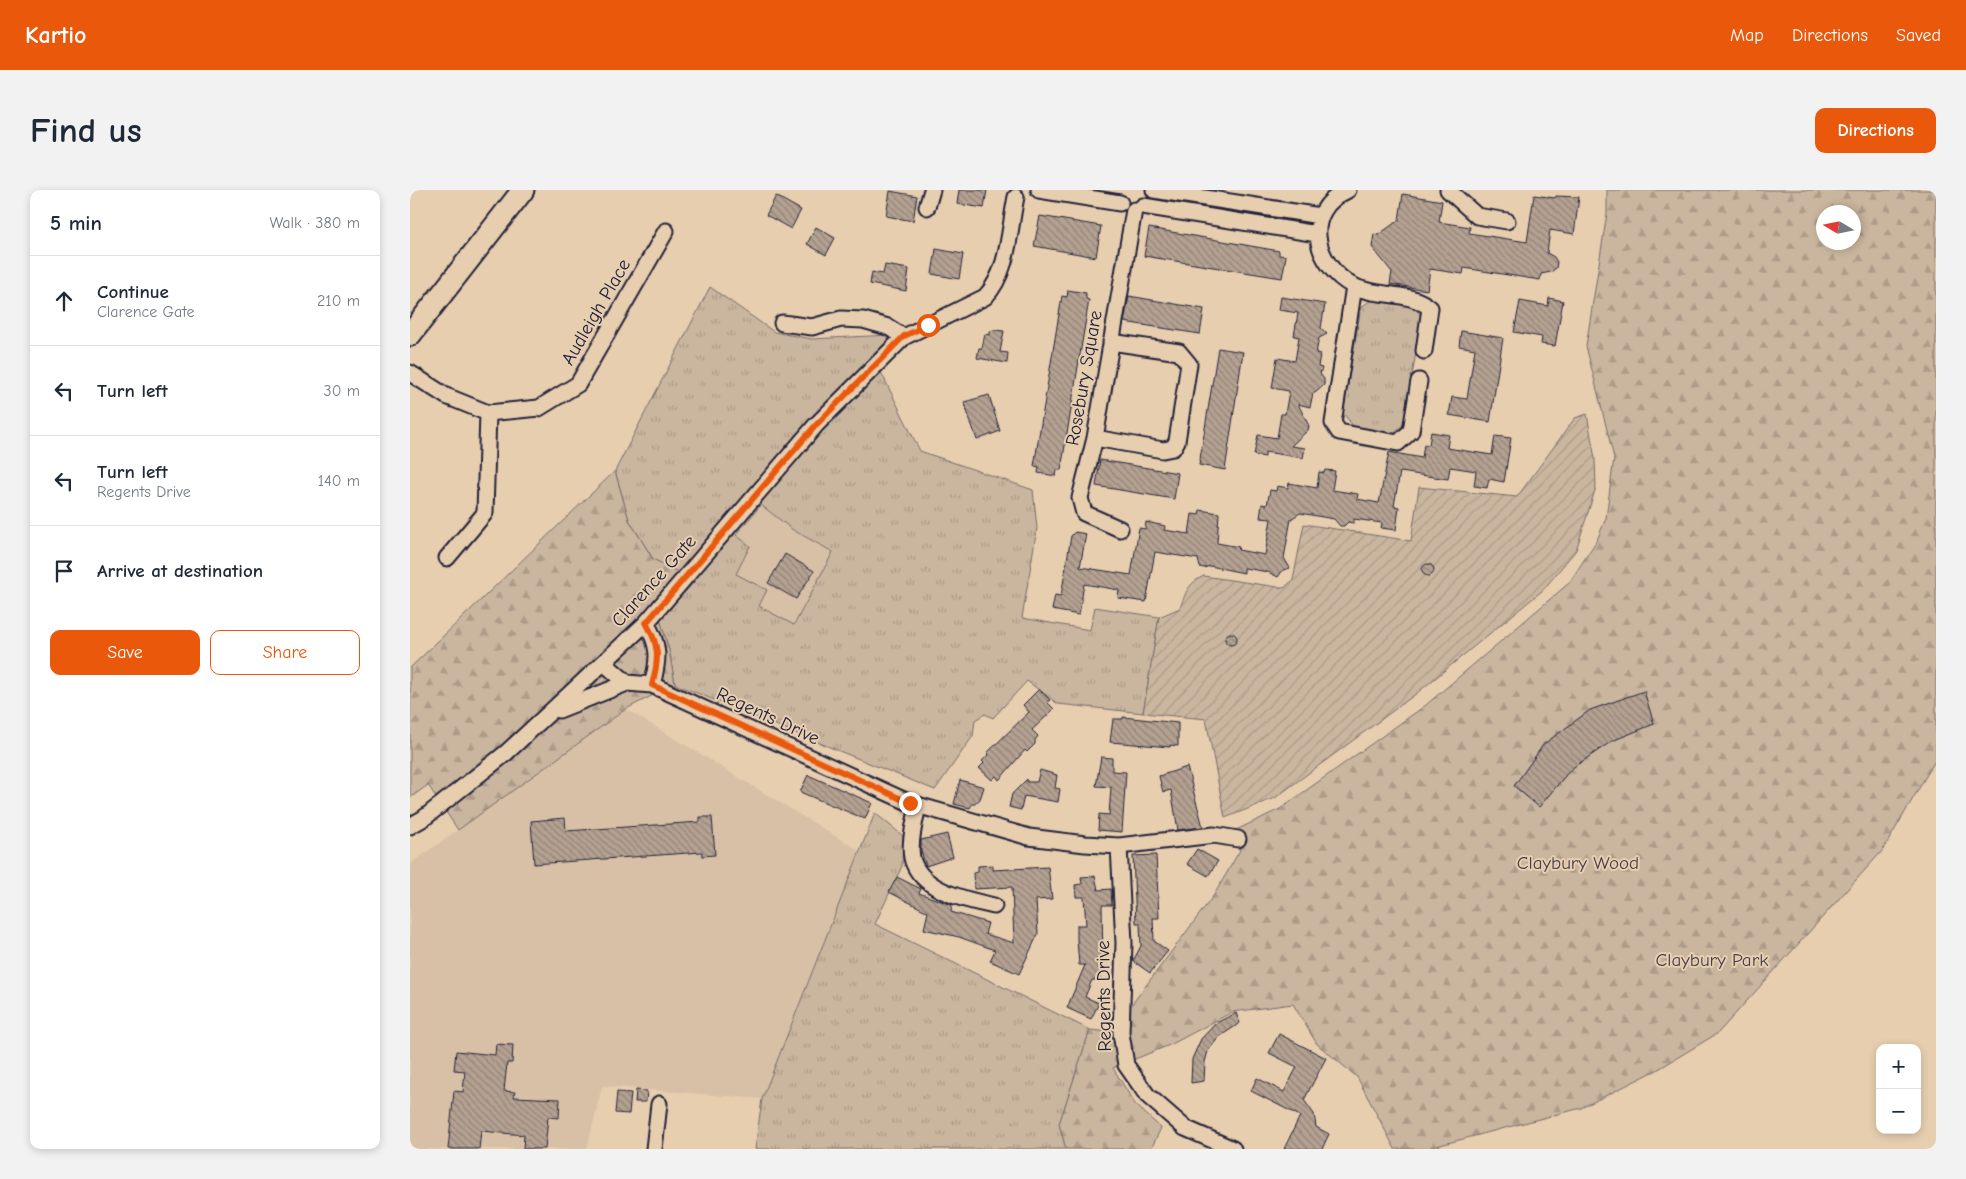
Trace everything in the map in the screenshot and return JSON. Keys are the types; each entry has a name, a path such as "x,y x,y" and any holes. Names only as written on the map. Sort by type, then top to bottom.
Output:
{"street":[{"path":"410,335 523,190"},
{"path":"927,207 932,190"},
{"path":"1011,194 1026,197 1037,190 1129,202 1318,234"},
{"name":"Rosebury Square","path":"1120,529 1084,513 1080,498 1095,438 1111,342 1129,202 1148,197 1146,190"},
{"path":"1154,190 1320,216"},
{"path":"1348,190 1339,194 1328,204 1320,216 1318,234 1320,250 1330,269 1354,286 1421,300 1430,308 1424,351"},
{"path":"1448,190 1477,216 1507,221"},
{"name":"Clarence Gate","path":"410,826 424,818 506,753 646,623 816,425 904,336 985,297 1001,276 1011,194"},
{"name":"Audleigh Place","path":"410,373 446,396 488,413 539,408 578,384 666,231"},
{"path":"1354,286 1333,423 1338,432 1398,443 1411,431 1419,381"},
{"path":"782,323 812,327 841,319 863,320 888,327 904,336"},
{"path":"1095,438 1162,450 1173,448 1177,441 1189,364 1185,357 1179,352 1111,342"},
{"path":"447,558 485,512 488,413"},
{"path":"646,623 657,645 657,666 652,685"},
{"path":"547,715 627,683 604,663"},
{"name":"Regents Drive","path":"627,683 652,685 918,806 1029,837 1119,846 1214,835 1238,839"},
{"path":"918,806 912,837 913,863 924,880 960,898 994,906"},
{"name":"Regents Drive","path":"1119,846 1124,942 1122,1033 1126,1065 1147,1096 1185,1128 1234,1149"},
{"path":"654,1149 658,1104"}],"shaded area":[{"path":"761,505 793,530 833,552 794,626 758,605 736,574 736,536"},
{"path":"626,709 860,851 762,1099 602,1086 587,1149 410,1149 410,864"}],"green space":[{"name":"Claybury Wood","path":"1607,190 1936,190 1936,759 1883,850 1718,1033 1657,1070 1581,1108 1425,1149 1395,1149 1357,1077 1317,1044 1293,1004 1232,1012 1172,1044 1113,1068 1135,1104 1161,1128 1151,1149 1066,1149 1059,1124 1090,1030 1111,1032 1214,895 1240,850 1232,832 1280,809 1426,705 1569,583 1597,540 1606,518 1614,458 1586,346 1607,213"},
{"path":"710,287 774,332 812,339 889,335 876,362 920,451 1033,490 1037,528 1022,618 1090,630 1095,607 1159,617 1143,713 1058,704 1027,681 993,718 985,714 975,720 973,736 935,790 675,684 669,650 660,619 694,581 653,559 629,520 615,471","holes":["761,505 793,530 833,552 794,625 759,606 767,590 736,574 750,546 736,535"]},
{"path":"1373,299 1412,306 1422,316 1404,424 1392,434 1353,426 1343,413 1361,307"},
{"path":"1587,414 1595,459 1596,487 1576,550 1543,590 1417,693 1275,798 1225,818 1206,719 1143,713 1159,617 1180,608 1191,585 1204,576 1284,588 1293,580 1304,524 1411,541 1419,487 1517,497 1575,418"},
{"path":"615,471 629,520 653,559 695,581 660,619 669,650 675,684 626,709 458,830 428,785 410,798 410,668"},
{"path":"875,813 903,836 902,866 875,924 1090,1030 1059,1124 1066,1149 755,1149 762,1099"}],"building":[{"path":"959,190 987,190 984,208 957,204"},
{"path":"890,191 917,196 913,221 886,216"},
{"path":"1403,194 1442,201 1439,222 1470,227 1469,233 1527,242 1534,195 1555,198 1556,196 1579,197 1574,234 1550,230 1547,253 1554,257 1557,262 1556,268 1551,272 1541,274 1540,280 1464,268 1463,274 1430,269 1427,290 1390,284 1392,272 1372,247 1374,234 1378,235 1399,220"},
{"path":"776,196 801,210 791,229 766,215"},
{"path":"1040,216 1101,226 1096,257 1034,246"},
{"path":"816,227 835,238 826,255 807,244"},
{"path":"1149,228 1279,251 1279,255 1286,256 1282,278 1144,256"},
{"path":"936,249 963,254 959,279 932,274"},
{"path":"885,265 909,269 906,291 870,284 872,272 883,274"},
{"path":"1068,290 1086,293 1086,299 1089,300 1061,470 1057,470 1056,476 1038,473 1039,467 1034,466 1062,296 1067,297"},
{"path":"1129,296 1204,309 1200,334 1124,322"},
{"path":"1281,297 1325,304 1321,328 1327,334 1319,338 1316,353 1320,354 1318,367 1322,368 1320,374 1324,379 1324,385 1313,393 1310,407 1298,404 1309,426 1308,430 1291,446 1305,448 1303,458 1265,452 1265,457 1254,455 1258,435 1277,438 1281,414 1285,414 1289,391 1272,388 1277,358 1295,361 1299,337 1294,336 1298,313 1279,310"},
{"path":"1549,298 1563,301 1555,346 1541,344 1542,337 1514,332 1520,301 1548,306"},
{"path":"990,331 1004,331 1000,352 1008,353 1007,363 977,358 979,348 982,348 985,334 990,335"},
{"path":"1461,331 1503,338 1490,422 1449,415 1452,397 1467,399 1475,349 1459,346"},
{"path":"1218,348 1243,352 1225,470 1199,465"},
{"path":"989,395 1000,431 977,440 964,402"},
{"path":"1431,432 1449,435 1447,448 1492,455 1495,436 1511,438 1504,482 1489,479 1487,488 1474,486 1476,471 1450,467 1448,479 1400,472 1394,506 1399,507 1396,530 1381,528 1382,523 1354,519 1354,523 1348,522 1344,526 1340,526 1334,519 1300,513 1291,519 1284,558 1290,568 1283,570 1278,577 1268,572 1244,568 1244,573 1210,566 1204,568 1200,567 1198,559 1155,552 1146,602 1118,598 1119,590 1084,584 1079,615 1052,610 1055,595 1061,596 1071,536 1075,532 1086,534 1080,567 1131,575 1139,528 1145,529 1146,522 1165,526 1164,530 1189,534 1192,514 1199,515 1200,510 1219,513 1217,543 1239,547 1238,550 1265,555 1271,519 1260,518 1262,504 1267,505 1270,490 1276,491 1277,486 1288,488 1289,483 1317,488 1319,472 1324,473 1325,470 1335,471 1332,490 1358,494 1357,499 1379,503 1389,452 1422,458 1424,444 1429,445"},
{"path":"1100,460 1178,473 1174,499 1096,486"},
{"path":"785,554 814,571 796,599 768,583"},
{"path":"1426,564 1430,564 1434,570 1430,576 1426,576 1422,572 1422,568"},
{"path":"1229,633 1233,633 1237,639 1233,645 1229,645 1225,641 1225,637"},
{"path":"1039,689 1050,700 1047,702 1054,709 1032,730 1038,736 1035,744 1027,752 1025,750 999,780 996,776 992,780 979,768 984,763 982,761 989,754 987,753 1029,712 1023,705"},
{"path":"1644,691 1654,724 1612,741 1571,769 1539,807 1514,786 1544,744 1590,710"},
{"path":"1123,717 1178,723 1178,746 1110,742 1113,719 1123,719"},
{"path":"1101,757 1112,758 1112,771 1126,772 1122,832 1098,830 1099,814 1109,815 1111,787 1096,786"},
{"path":"1187,767 1203,827 1178,830 1171,790 1163,792 1159,776"},
{"path":"1040,770 1057,775 1055,788 1060,789 1058,802 1024,796 1021,810 1009,807 1012,794 1027,779 1027,782 1037,782"},
{"path":"808,775 872,803 865,819 800,792"},
{"path":"960,780 984,787 980,799 975,804 972,804 970,808 954,804"},
{"path":"700,817 712,817 715,855 702,856 702,852 534,864 531,821 565,818 566,831 700,822"},
{"path":"947,834 953,857 926,866 921,851 921,840"},
{"path":"1197,849 1218,861 1208,876 1187,864"},
{"path":"1156,855 1159,918 1153,918 1154,941 1168,951 1150,973 1133,961 1141,946 1140,923 1136,923 1133,856"},
{"path":"993,865 993,870 1048,867 1052,899 1036,900 1038,934 1019,974 990,961 995,950 959,937 924,929 928,912 889,892 897,877 921,889 919,893 952,905 951,912 988,923 985,934 1014,943 1012,887 974,889 973,873 978,872 978,866"},
{"path":"1095,876 1098,890 1111,889 1112,905 1102,905 1103,969 1100,969 1100,980 1092,980 1085,997 1099,1003 1091,1019 1067,1008 1085,965 1079,965 1077,940 1077,925 1086,925 1084,897 1076,897 1075,885 1082,884 1081,877"},
{"path":"1236,1013 1240,1023 1219,1037 1208,1051 1205,1062 1204,1081 1191,1083 1192,1059 1201,1039 1216,1023"},
{"path":"1279,1034 1326,1058 1304,1100 1314,1114 1316,1127 1329,1134 1322,1149 1284,1149 1300,1116 1251,1091 1257,1078 1284,1092 1297,1067 1269,1053"},
{"path":"496,1044 513,1045 512,1063 507,1063 504,1091 515,1092 514,1097 560,1099 559,1118 548,1117 545,1149 523,1149 524,1135 481,1131 479,1149 448,1149 454,1091 463,1092 465,1071 454,1070 456,1051 495,1055"},
{"path":"636,1090 647,1091 646,1102 635,1102"},
{"path":"617,1092 631,1093 629,1114 615,1113"}],"route":[{"path":"910,803 652,685 657,666 657,645 646,623 816,425 904,336 928,325"}],"park label":[{"name":"Claybury Park","path":"1712,960"}]}
